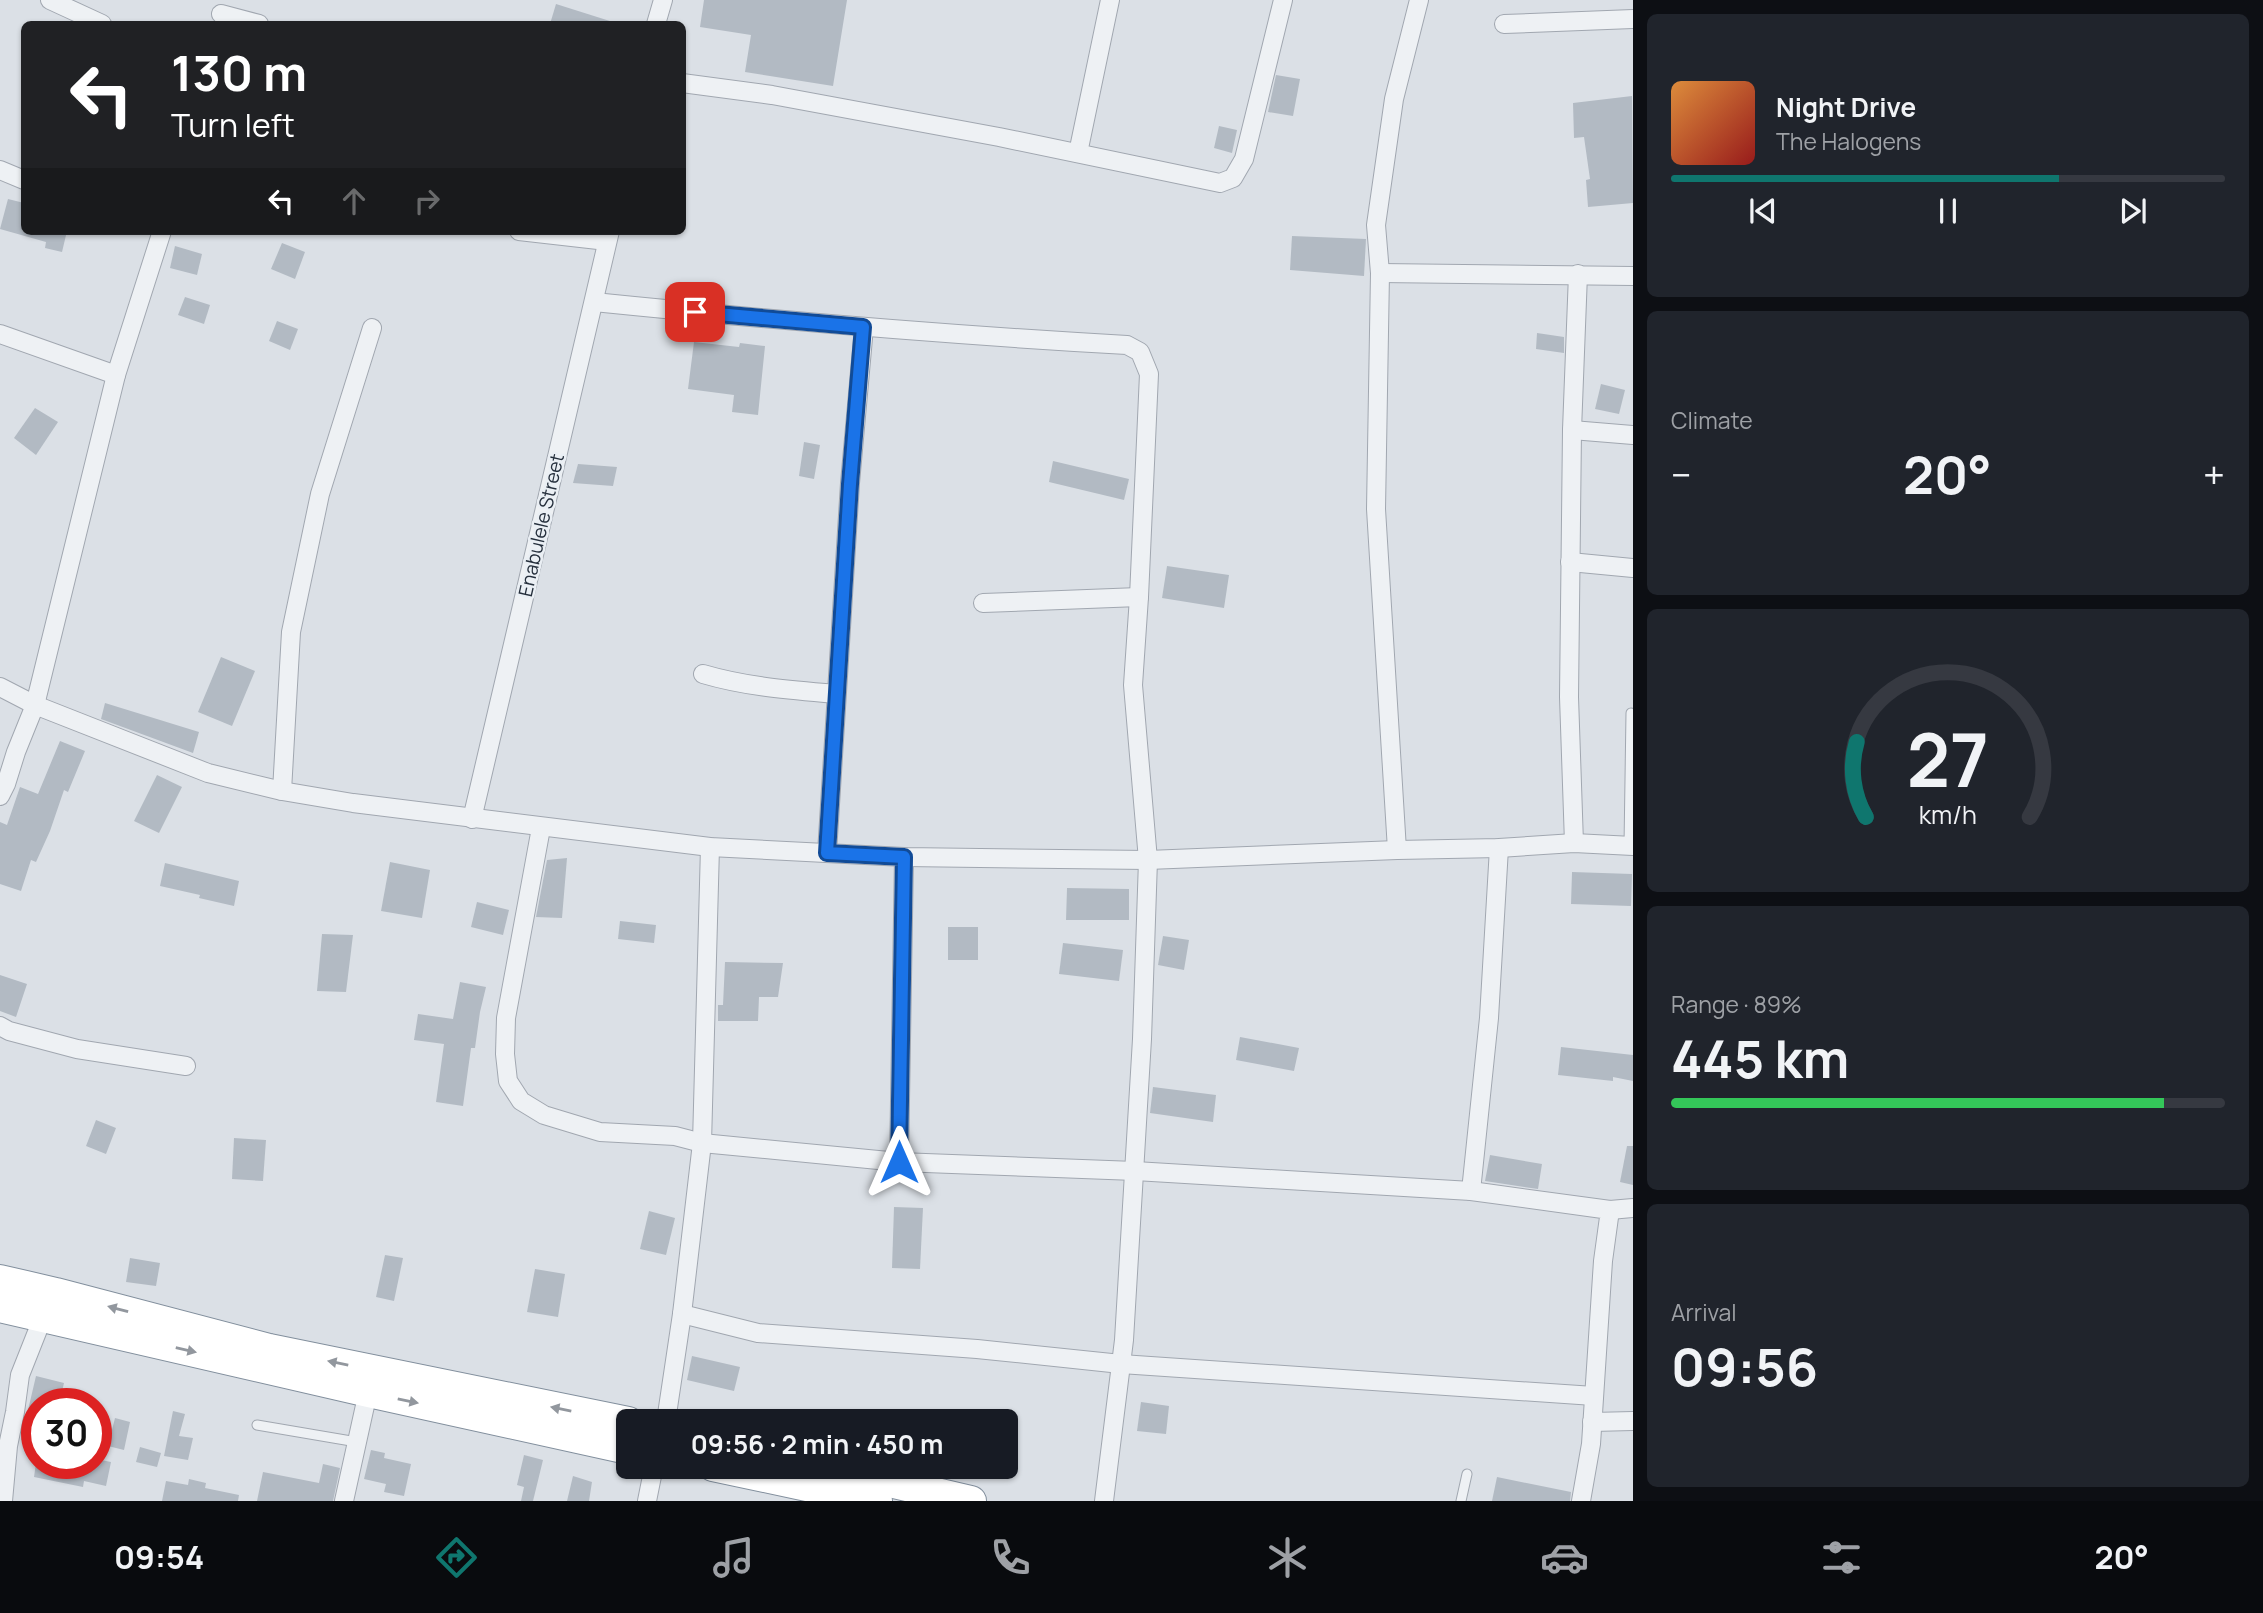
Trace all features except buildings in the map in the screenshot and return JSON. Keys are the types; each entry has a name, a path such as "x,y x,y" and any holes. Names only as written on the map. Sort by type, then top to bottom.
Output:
{"highway":[{"path":"0,1280 269,1349 616,1420"},
{"path":"0,1307 616,1446"},
{"path":"773,1479 869,1500"},
{"path":"877,1479 971,1501"}],"street":[{"path":"50,0 96,21"},
{"path":"657,21 663,0"},
{"path":"1078,153 1110,0"},
{"path":"686,83 772,94 1220,183 1233,178 1244,159 1283,0"},
{"path":"1397,850 1376,509 1380,273 1376,225 1394,99 1419,0"},
{"path":"222,13 249,21"},
{"path":"1504,24 1633,19"},
{"path":"0,170 21,179"},
{"path":"0,796 35,705 116,375 155,235"},
{"path":"590,235 608,236"},
{"name":"Enabulele Street","path":"472,819 608,236"},
{"path":"1380,273 1633,276"},
{"path":"1574,843 1569,697 1572,430 1578,274"},
{"path":"594,302 863,327 1127,345 1140,352 1149,374 1133,685 1147,860 1135,1171 1121,1364 1104,1501"},
{"path":"827,853 850,484 863,327"},
{"path":"282,791 291,632 320,494 372,328"},
{"path":"0,334 116,375"},
{"path":"1572,430 1633,435"},
{"path":"1570,562 1633,568"},
{"path":"983,603 1139,597"},
{"path":"703,674 767,688 836,694"},
{"path":"0,687 35,705 208,772 282,791 472,819 710,847 904,857 1147,860 1574,843 1631,846"},
{"path":"541,828 506,1018 505,1054 508,1081 521,1101 544,1115 600,1132 675,1136 702,1143 899,1162 1135,1171 1471,1191 1609,1210 1633,1208"},
{"path":"668,1409 702,1143 710,847"},
{"path":"1471,1191 1489,1018 1499,848"},
{"path":"899,1162 904,857"},
{"path":"0,1026 77,1049 186,1066"},
{"path":"1581,1501 1591,1444 1609,1210"},
{"path":"682,1314 758,1333 977,1349 1121,1364 1594,1396"},
{"path":"3,1501 8,1446 16,1412 20,1376 43,1317"},
{"path":"344,1501 368,1392"},
{"path":"1592,1422 1633,1421"},
{"path":"647,1501 651,1479"}],"lane":[{"path":"1631,713 1631,846"},
{"path":"257,1425 357,1442"},
{"path":"1461,1501 1467,1474"}],"route":[{"path":"695,312 863,327 850,484 827,853 904,857 899,1162"}]}
